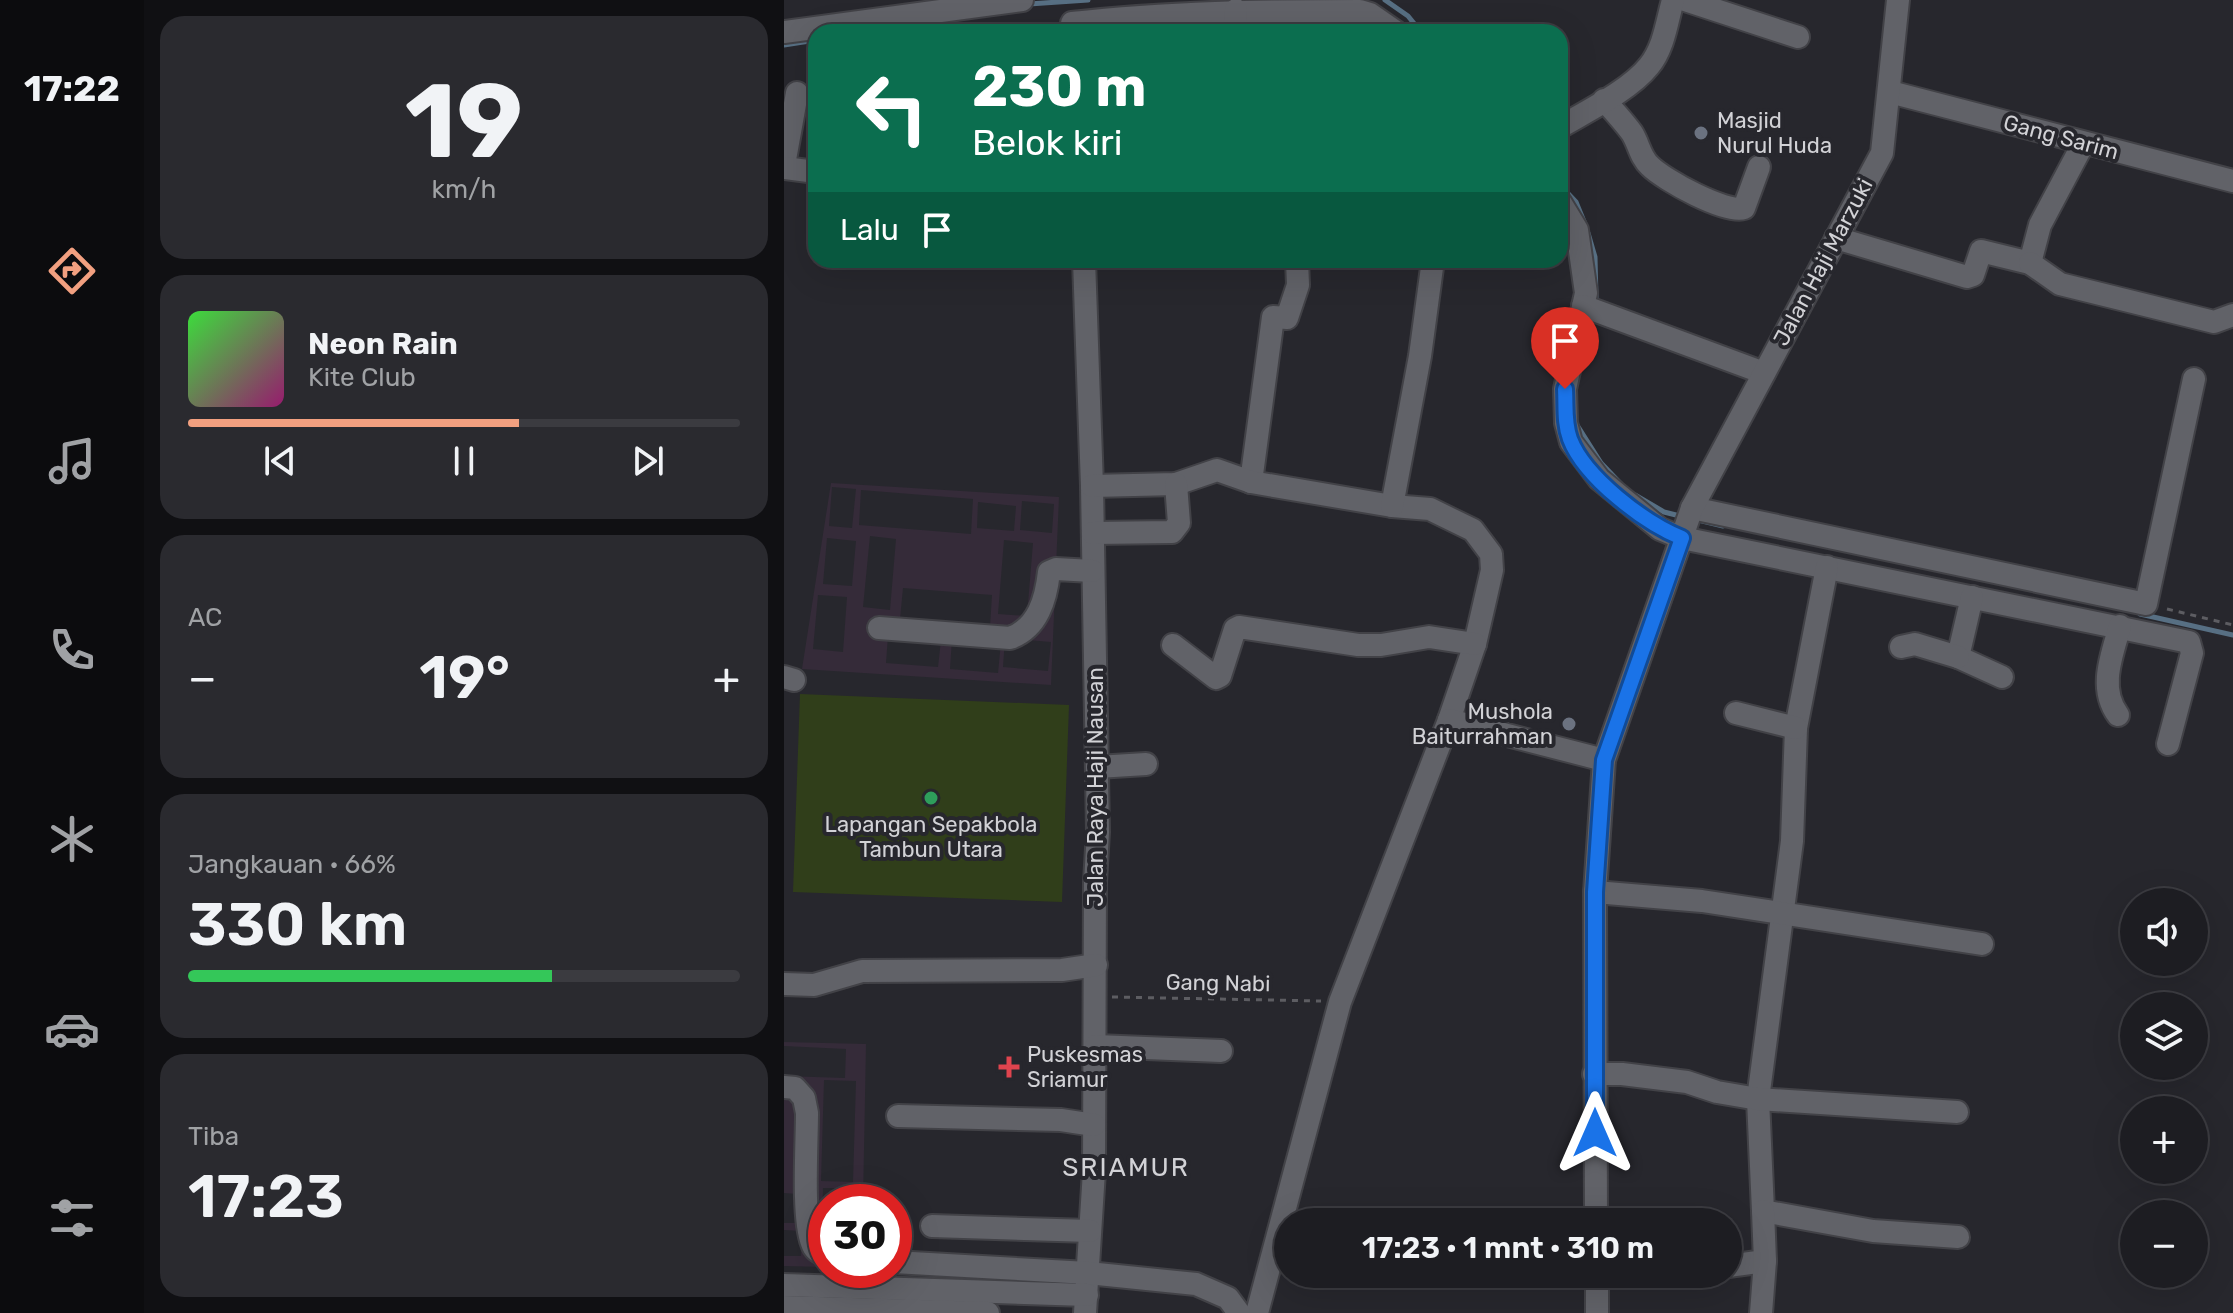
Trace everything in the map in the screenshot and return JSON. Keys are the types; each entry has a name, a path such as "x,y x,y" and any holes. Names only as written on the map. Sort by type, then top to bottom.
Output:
{"street":[{"path":"813,24 866,9 1022,0"},
{"path":"1072,24 1074,0"},
{"path":"1568,122 1650,66 1663,40 1673,0"},
{"path":"1685,0 1798,37"},
{"name":"Jalan Haji Marzuki","path":"1596,1208 1595,892 1604,760 1692,508 1882,153 1898,0"},
{"path":"1093,24 1140,15 1235,21 1364,12 1383,24"},
{"path":"784,32 808,25"},
{"name":"Gang Sarim","path":"1890,92 2233,181"},
{"path":"797,93 784,166 808,170"},
{"path":"1604,100 1634,136 1642,157 1651,168 1679,186 1718,204 1737,210 1744,208 1759,167"},
{"path":"2030,263 2040,225 2083,144"},
{"path":"1568,215 1577,230 1586,293 1565,389 1566,423 1571,442 1599,479 1660,529 1682,538 2180,638 2191,644 2192,653 2168,744"},
{"path":"1836,238 1967,277 1973,275 1981,251 2030,263 2060,284 2214,322 2233,315"},
{"name":"Jalan Raya Haji Nausan","path":"1084,268 1097,767 1097,996 1087,1294"},
{"path":"1251,482 1273,317 1287,318 1298,285 1297,268"},
{"path":"1392,506 1420,356 1432,268"},
{"path":"1583,306 1764,373"},
{"path":"1692,508 2146,604 2194,379"},
{"path":"1092,486 1176,484 1217,470 1251,482 1392,506 1430,509 1473,530 1491,554 1492,570 1475,644 1449,720 1340,1002 1257,1313"},
{"path":"1093,533 1172,532 1179,523 1176,484"},
{"path":"1761,1313 1765,1261 1758,1099 1792,841 1796,728 1827,567"},
{"path":"879,628 1010,638 1027,630 1034,621 1047,589 1049,572 1056,569 1092,571"},
{"path":"1958,657 1972,597"},
{"path":"2118,715 2110,701 2108,679 2120,626"},
{"path":"1173,645 1216,678 1220,676 1235,629 1239,627 1358,645 1381,645 1429,637 1475,644"},
{"path":"1901,647 1915,644 1958,657 2002,677"},
{"path":"1736,713 1796,728"},
{"path":"1449,720 1604,760"},
{"path":"1097,767 1146,764"},
{"path":"1595,892 1702,901 1982,944"},
{"path":"784,984 814,985 862,971 1062,970 1096,965"},
{"path":"1096,1046 1221,1051"},
{"path":"1594,1074 1687,1082 1717,1092 1758,1099 1957,1112"},
{"path":"784,1087 795,1088 804,1098 807,1113 808,1220"},
{"path":"898,1116 1061,1120 1094,1125"},
{"path":"1763,1211 1873,1231 1958,1237"},
{"path":"932,1226 1090,1231"},
{"path":"1742,1264 1765,1261"},
{"path":"912,1265 1087,1294"},
{"path":"784,1307 974,1305 1196,1284 1228,1298 1239,1313"},
{"path":"784,1285 974,1305"},
{"path":"1597,1288 1597,1313"}],"path":[{"path":"2146,604 2233,625"},
{"name":"Gang Nabi","path":"1097,996 1340,1002"}],"shaded area":[{"path":"831,483 1059,497 1051,685 802,669","holes":["832,487 856,489 852,528 829,526","861,490 973,499 971,534 859,525","1022,501 1054,504 1052,533 1020,530","978,502 1016,506 1014,531 977,528","870,536 896,539 890,610 863,607","827,538 856,541 852,586 823,584","1004,540 1033,543 1027,616 998,614","903,588 992,595 990,627 900,619","818,595 847,597 843,652 813,649","888,636 941,640 938,667 886,663","1005,638 1051,642 1048,671 1003,667","952,639 1001,642 998,673 950,669"]},
{"path":"784,1042 866,1044 863,1184 808,1184 808,1267 784,1266 784,1256 801,1256 802,1231 784,1230 784,1223 796,1223 797,1194 784,1193 784,1076 845,1078 846,1049 784,1046","holes":["824,1080 856,1081 853,1182 821,1181"]}],"green space":[{"name":"Lapangan Sepakbola Tambun Utara","path":"800,694 1069,705 1062,902 793,892"}],"waterway":[{"path":"1029,4 1088,0"},
{"path":"1385,0 1414,24"},
{"path":"784,45 808,41"},
{"path":"1568,194 1576,202 1585,224"},
{"path":"1588,233 1595,257 1596,298"},
{"path":"1587,341 1592,316"},
{"path":"1577,425 1601,463 1621,484"},
{"path":"1635,495 1664,512 1684,517"},
{"path":"1694,519 1723,526"},
{"path":"2140,614 2233,635"}],"place":[{"name":"Masjid Nurul Huda","path":"1701,133"},
{"name":"Mushola Baiturrahman","path":"1569,724"},
{"name":"Lapangan Sepakbola Tambun Utara","path":"931,798"},
{"name":"Puskesmas Sriamur","path":"1009,1067"}],"district":[{"name":"SRIAMUR","path":"1126,1167"}],"route":[{"path":"1565,389 1566,423 1571,442 1584,460 1599,479 1630,506 1660,529 1682,538 1604,760 1595,892 1595,1133"}]}
